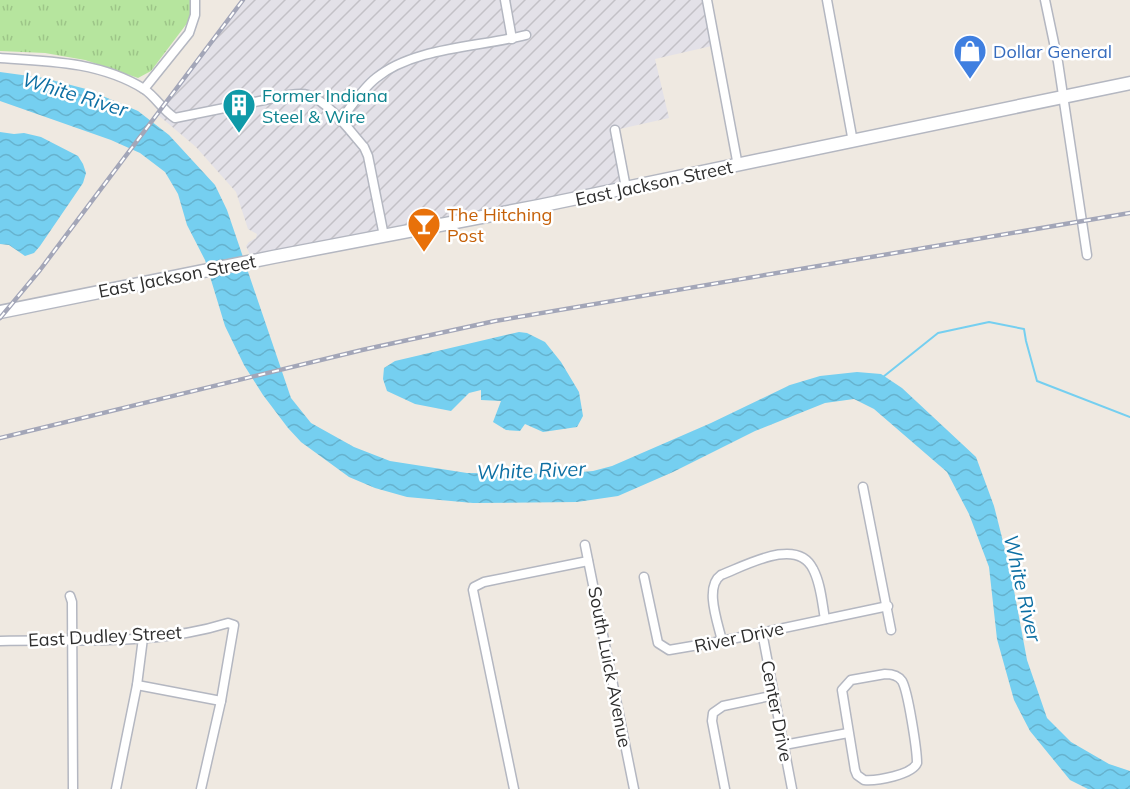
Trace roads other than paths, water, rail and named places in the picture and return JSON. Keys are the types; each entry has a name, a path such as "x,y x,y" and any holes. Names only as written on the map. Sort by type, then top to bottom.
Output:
{"main road":[{"name":"East Jackson Street","path":"0,312 626,189 1130,82"}],"street":[{"path":"144,89 189,33 195,15 195,0"},
{"path":"505,0 512,39"},
{"path":"706,0 738,166"},
{"path":"827,0 853,142"},
{"path":"1045,0 1064,97 1087,255"},
{"path":"340,121 374,79 389,69 420,57 526,35"},
{"path":"0,58 82,65 106,72 144,89 175,118 306,94 322,103 364,147 369,156 384,236"},
{"path":"615,130 626,189"},
{"path":"863,487 891,630"},
{"name":"South Luick Avenue","path":"585,545 634,789"},
{"path":"722,641 712,588 715,580 721,575 782,553 798,555 810,563 815,572 825,619"},
{"path":"514,789 473,596 474,586 588,561"},
{"name":"River Drive","path":"644,577 656,636 660,645 672,650 888,606"},
{"path":"70,596 72,602 73,789"},
{"name":"East Dudley Street","path":"0,641 143,638 191,632 228,623 234,625 221,701"},
{"name":"Center Drive","path":"762,632 792,789"},
{"path":"116,789 137,686 143,638"},
{"path":"885,674 895,675 900,679 904,688 917,755 917,766 907,773 864,780 855,770 848,733 842,701 843,687 851,681 885,674"},
{"path":"137,686 221,701 201,789"},
{"path":"725,789 712,721 714,713 723,706 775,695"},
{"path":"784,745 848,733"}],"water":[{"name":"White River","path":"0,72 44,78 86,89 138,111 169,135 215,185 227,210 291,398 311,423 354,447 390,461 467,473 559,474 593,471 612,466 711,423 790,385 820,376 857,372 881,374 902,388 976,457 994,506 1010,569 1027,660 1047,718 1071,742 1109,764 1130,771 1130,789 1088,789 1070,780 1030,731 1014,700 997,639 989,567 969,514 947,472 874,409 854,399 825,403 755,431 673,472 618,496 577,502 473,503 407,497 375,488 349,477 301,442 263,395 244,365 225,326 205,260 187,225 178,194 165,172 140,153 111,140 0,101"},
{"path":"0,132 24,133 41,137 78,156 86,173 83,183 40,246 34,253 25,256 9,245 0,244"},
{"path":"519,332 527,333 545,342 561,362 579,392 583,416 577,427 543,432 525,424 520,431 506,430 493,422 501,401 481,400 481,390 469,393 451,411 415,404 387,391 383,379 384,368 395,361"}],"waterway":[{"path":"883,377 938,333 989,322 1024,329 1037,381 1130,417"}],"railway":[{"path":"0,318 40,270 243,0"},
{"path":"0,438 362,350 495,321 1130,213"}],"place":[{"name":"Dollar General","path":"970,80"},
{"name":"Former Indiana Steel & Wire","path":"239,134"},
{"name":"The Hitching Post","path":"424,253"}]}
